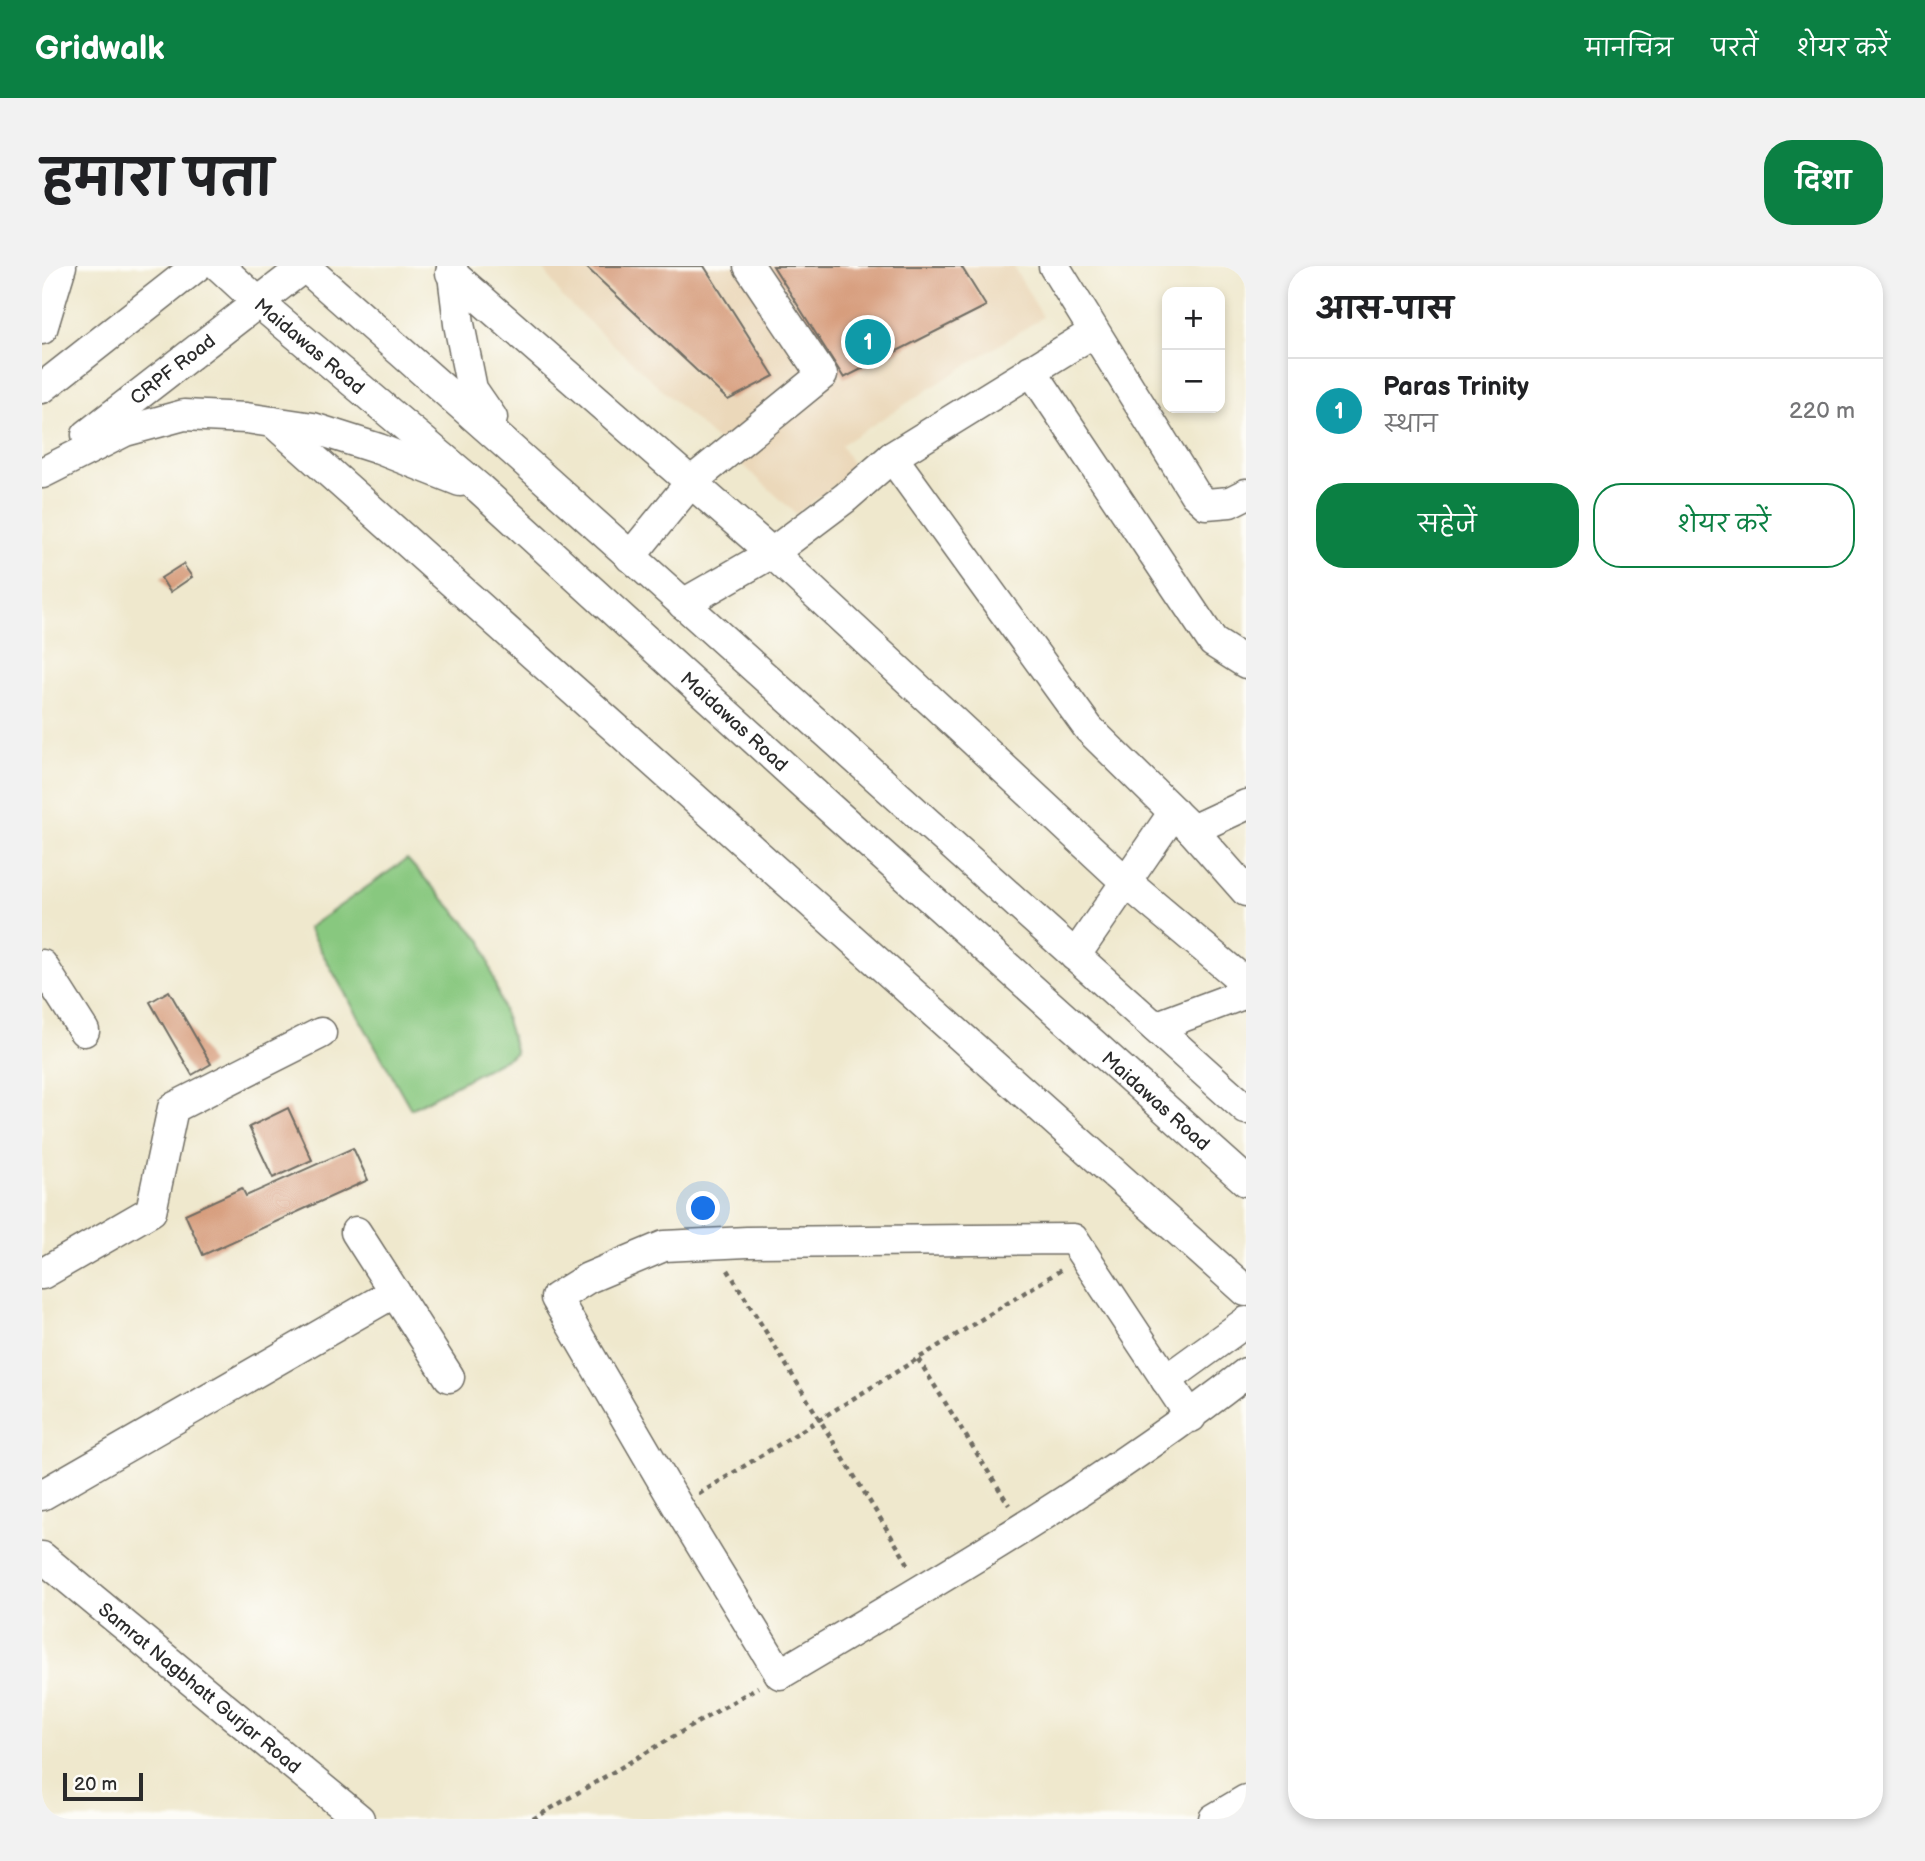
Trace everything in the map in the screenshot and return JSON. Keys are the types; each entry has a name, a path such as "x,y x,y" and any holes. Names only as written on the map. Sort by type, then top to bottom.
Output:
{"street":[{"path":"42,329 61,266"},
{"path":"42,388 197,266"},
{"name":"Maidawas Road","path":"219,266 480,489 832,810 1246,1181"},
{"path":"304,266 1246,1109"},
{"name":"CRPF Road","path":"42,472 304,266"},
{"path":"631,556 691,482 822,374 749,266"},
{"path":"1054,266 1195,494 1206,504 1230,502 1246,494"},
{"path":"451,269 772,553 1126,883 1246,983"},
{"path":"451,269 472,389 519,456"},
{"path":"683,604 772,553 845,498 892,457 1094,331"},
{"path":"1031,370 1213,642 1246,663"},
{"path":"42,472 125,431 184,415 246,418 313,428 379,449 480,489"},
{"path":"273,422 1246,1291"},
{"path":"892,457 1089,729 1183,821 1246,891"},
{"path":"1075,956 1126,883 1183,821 1246,805"},
{"path":"42,965 83,1031"},
{"path":"1155,1027 1246,993"},
{"path":"42,1275 151,1211 173,1108 321,1033"},
{"path":"356,1232 449,1377"},
{"path":"1191,1417 1073,1239 664,1246 588,1278 556,1298 678,1507 780,1674 1023,1527 1191,1417 1246,1373"},
{"path":"42,1495 395,1292"},
{"path":"1166,1380 1246,1322"},
{"name":"Samrat Nagbhatt Gurjar Road","path":"42,1557 359,1819"},
{"path":"1214,1819 1246,1800"}],"path":[{"path":"712,1244 923,1589"},
{"path":"678,1507 1084,1256"},
{"path":"918,1359 1023,1527"},
{"path":"533,1819 780,1674"}],"shaded area":[{"path":"542,266 1013,266 1043,317 841,445 856,470 796,514 561,296"}],"green space":[{"path":"407,859 482,941 516,1053 411,1109 308,928"}],"building":[{"path":"585,266 704,266 774,376 728,400"},
{"path":"773,266 961,266 986,306 844,378"},
{"path":"183,564 192,577 170,592 161,578"},
{"path":"169,991 211,1064 192,1075 150,1002"},
{"path":"288,1108 312,1160 273,1178 249,1127"},
{"path":"353,1148 368,1180 203,1255 185,1214 242,1188 246,1196"}],"place":[{"name":"Paras Trinity","path":"868,342"}]}
